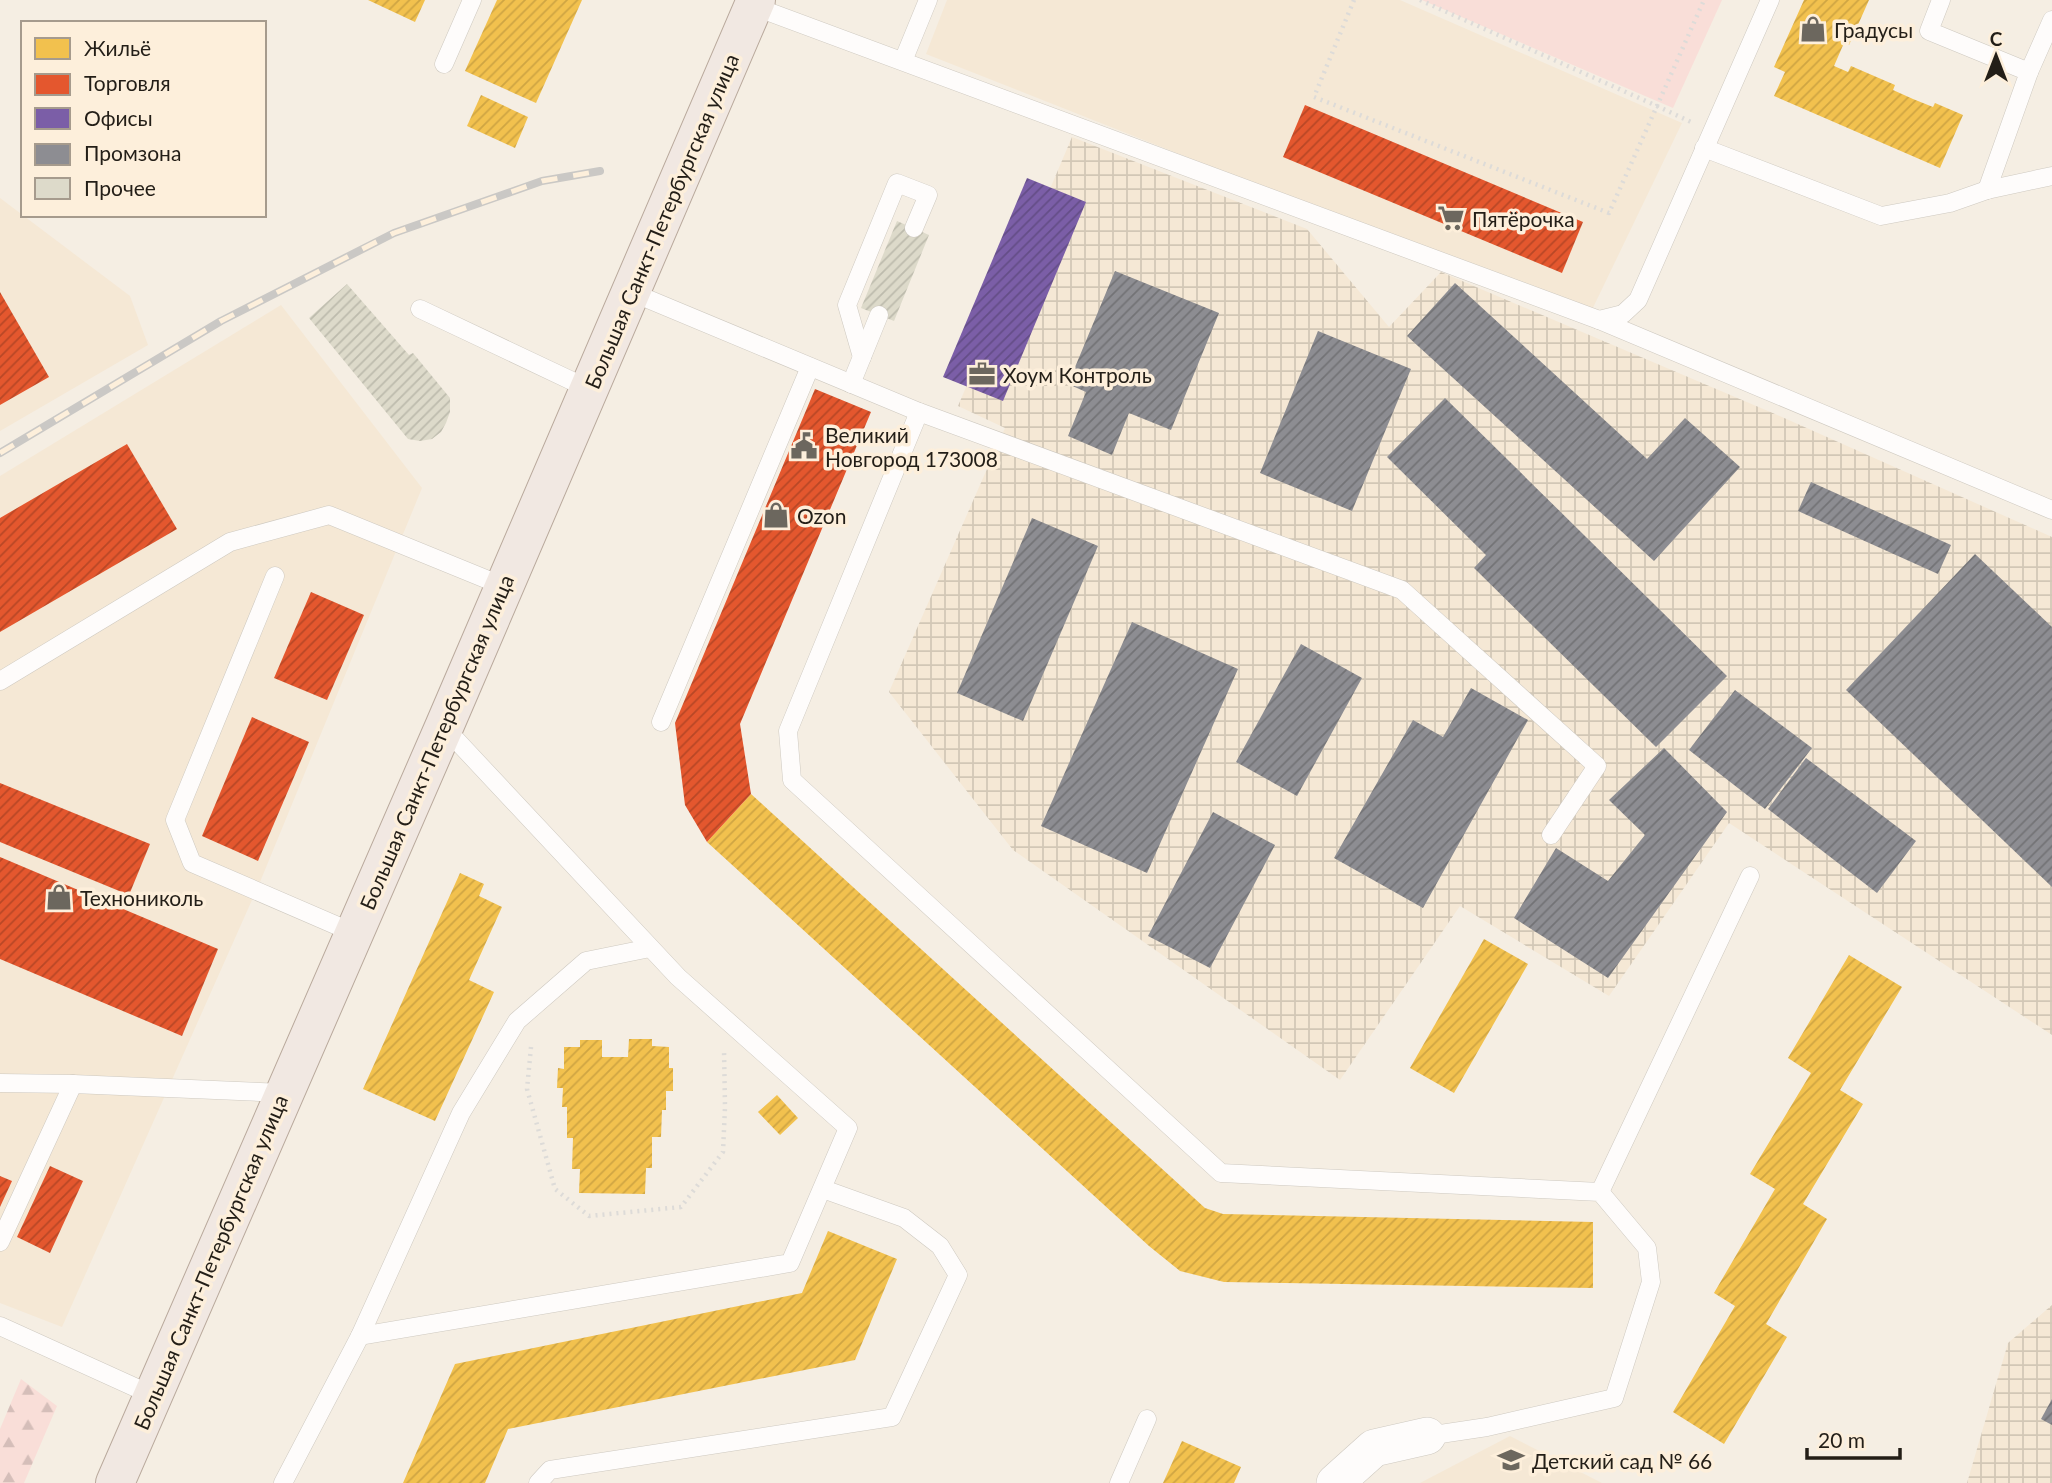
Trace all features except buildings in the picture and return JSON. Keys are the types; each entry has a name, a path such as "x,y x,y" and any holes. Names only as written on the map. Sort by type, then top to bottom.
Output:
{"main road":[{"name":"Большая Санкт-Петербургская улица","path":"115,1483 754,3"}],"street":[{"path":"1335,1483 1374,1448 1427,1436"}],"lane":[{"path":"444,64 472,0"},
{"path":"903,61 928,0"},
{"path":"1600,320 1623,314 1638,300 1770,0"},
{"path":"1941,0 1929,32 2029,72"},
{"path":"754,3 1600,320 2052,510"},
{"path":"1987,190 2029,72 2052,20"},
{"path":"1707,140 1881,216 1950,203 1987,190 2052,176"},
{"path":"862,357 847,305 897,183 928,195 914,228"},
{"path":"631,292 919,412 1402,590 1597,766 1551,835"},
{"path":"420,309 589,389"},
{"path":"851,384 879,315"},
{"path":"661,722 810,367"},
{"path":"919,412 788,731 792,780 1221,1173 1601,1192 1647,1248 1651,1282 1614,1398 1487,1427 1427,1436"},
{"path":"0,681 230,542 328,516 503,586"},
{"path":"275,576 175,820 192,863 354,933"},
{"path":"360,1336 790,1264 848,1128 678,977 443,727"},
{"path":"1601,1192 1750,876"},
{"path":"283,1483 360,1336 461,1113 517,1021 586,961 650,948"},
{"path":"0,1083 284,1093"},
{"path":"0,1242 73,1084"},
{"path":"538,1483 550,1469 892,1417 958,1275 940,1246 904,1219 822,1189"},
{"path":"0,1326 152,1395"},
{"path":"1119,1483 1147,1419"}],"path":[{"path":"1354,0 1314,97 1609,213 1704,0"},
{"path":"1420,0 1657,106 1707,140"},
{"path":"534,1006 527,1089 555,1189 589,1216 681,1207 723,1152 723,1017"}],"shaded area":[{"path":"947,0 1400,0 1682,123 1589,316 926,54"},
{"path":"1072,137 1307,229 1389,327 1441,272 1775,414 2052,537 2052,1035 1729,823 1609,996 1460,906 1340,1080 1013,850 889,692 1005,428 958,406"},
{"path":"0,198 21,214 21,217 25,217 130,296 148,345 0,431"},
{"path":"281,305 422,488 260,882 62,1327 0,1303 0,476"},
{"path":"2052,1305 2052,1483 1967,1483 2008,1343"},
{"name":"Детский сад № 66","path":"1510,1436 1602,1483 1420,1483"}],"green space":[{"path":"1422,0 1722,0 1673,108"},
{"path":"21,1379 57,1406 24,1483 0,1483 0,1429"}],"railway":[{"path":"0,453 221,321 394,233 542,181 600,171"}],"place":[{"name":"Градусы","path":"1813,29"},
{"name":"Пятёрочка","path":"1451,218"},
{"name":"Хоум Контроль","path":"982,374"},
{"name":"Великий Новгород 173008","path":"804,446"},
{"name":"Ozon","path":"776,515"},
{"name":"Технониколь","path":"59,897"},
{"name":"Детский сад № 66","path":"1511,1460"}]}
